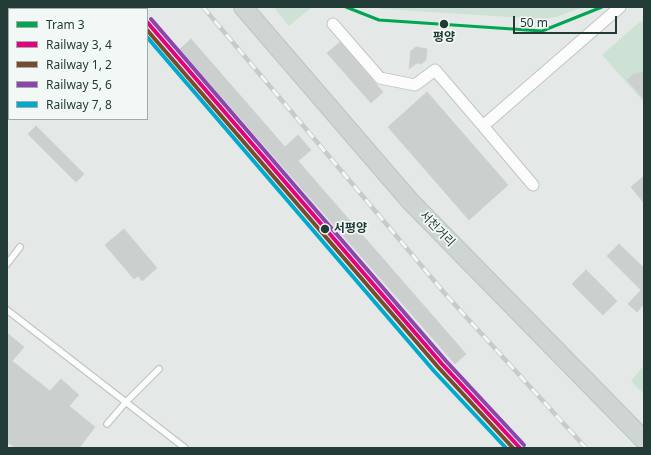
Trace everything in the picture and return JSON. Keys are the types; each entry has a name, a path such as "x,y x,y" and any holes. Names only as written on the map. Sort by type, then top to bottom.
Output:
{"main road":[{"name":"서천거리","path":"244,7 410,201 644,440"}],"street":[{"path":"484,126 620,7"},
{"path":"333,24 380,78 415,85 435,70 533,185"}],"lane":[{"path":"7,264 20,247"},
{"path":"7,310 185,448"},
{"path":"107,424 126,402 159,369"}],"green space":[{"path":"274,7 312,7 289,26"},
{"path":"373,7 584,7 556,17 542,19 383,9"},
{"path":"644,20 644,102 602,55 637,24"},
{"path":"644,365 644,394 631,381"}],"building":[{"path":"191,39 285,147 298,135 311,150 298,161 466,354 455,364 180,49"},
{"path":"340,42 383,92 371,103 327,53"},
{"path":"416,47 427,49 426,60 421,64 417,63 409,69 411,51"},
{"path":"644,72 644,99 627,80 634,74"},
{"path":"427,92 508,185 469,220 388,127"},
{"path":"36,126 84,174 76,182 28,134"},
{"path":"644,176 644,203 631,187"},
{"path":"124,229 157,268 142,281 138,276 134,279 105,245"},
{"path":"619,244 644,268 644,304 637,312 628,304 641,290 607,256"},
{"path":"586,270 617,301 603,315 572,284"},
{"path":"7,333 24,347 12,361 50,391 61,379 79,395 69,406 95,427 79,448 16,448 7,442"}],"railway":[{"path":"203,7 447,296 586,448"}],"tram line":[{"name":"3","path":"346,7 379,20 542,31 602,7"}],"transit line":[{"path":"151,19 446,361 524,445"},
{"path":"148,23 442,364 520,448"},
{"path":"148,31 438,367 513,448"},
{"path":"148,38 434,371 506,448"}],"place":[{"name":"평양","path":"444,24"},
{"name":"서평양","path":"325,229"}]}
